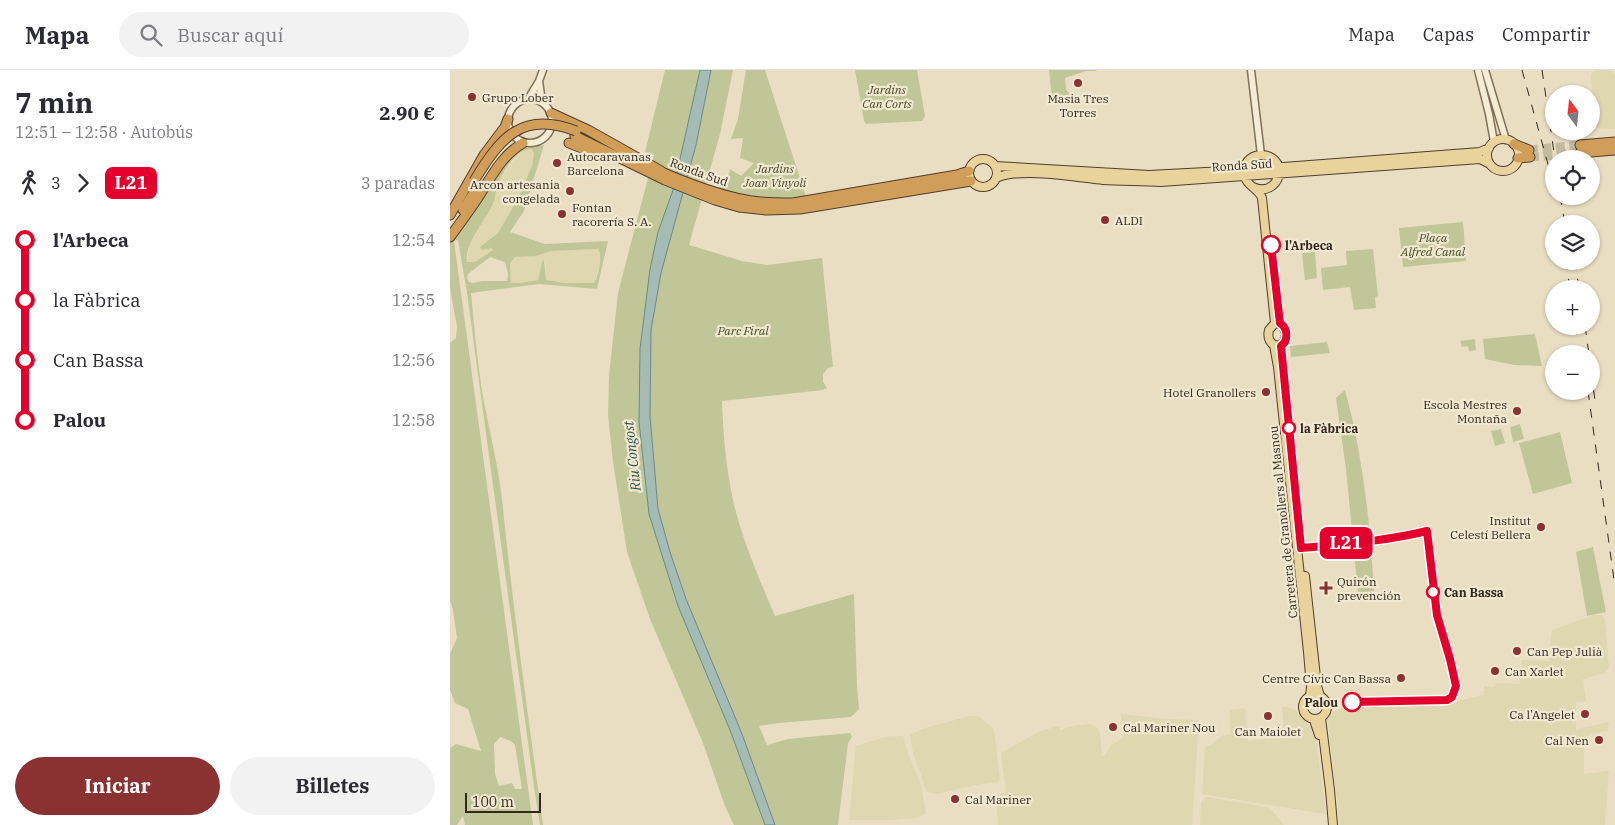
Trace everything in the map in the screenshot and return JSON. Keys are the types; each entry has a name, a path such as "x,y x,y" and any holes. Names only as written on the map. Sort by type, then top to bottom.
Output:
{"highway":[{"path":"551,113 625,158"},
{"path":"450,215 484,155 505,127 508,119"},
{"path":"450,231 491,154 499,144 517,130 529,126 549,124 574,137 625,158"},
{"name":"Ronda Sud","path":"574,137 667,178 733,203 766,210 800,209 971,181"},
{"path":"1615,142 1580,149 1615,150"},
{"path":"450,237 500,162 523,143"},
{"path":"1514,144 1529,153 1518,158"},
{"name":"Ronda Sud","path":"733,203 793,203 957,175 969,171"},
{"path":"450,222 476,183"},
{"path":"733,203 750,212 768,215"}],"main road":[{"path":"1506,140 1517,148 1518,158 1513,167 1503,171 1490,164 1487,155 1492,145 1506,140"},
{"name":"Ronda Sud","path":"996,178 1004,175 1029,174 1161,182 1480,152 1492,145"},
{"path":"1253,188 1266,189 1275,184 1279,171 1271,157 1261,154 1251,158 1246,164 1244,174 1253,188 1260,193 1262,198 1277,323"},
{"path":"980,159 990,161 995,166 996,178 992,184 985,187 977,186 971,181 969,171 972,164 980,159"},
{"name":"Ronda Sud","path":"1279,171 1480,159 1490,164"},
{"name":"Ronda Sud","path":"995,166 1149,175 1244,174"},
{"path":"1266,189 1277,323"},
{"path":"1277,323 1284,327 1286,336 1285,342 1277,345 1270,341 1268,332 1270,327 1277,323"},
{"name":"Carretera de Granollers al Masnou","path":"1277,345 1317,686 1320,696"},
{"name":"Carretera de Granollers al Masnou","path":"1277,345 1308,652 1310,696"},
{"path":"1310,696 1320,696 1326,701 1328,707 1326,714 1317,719 1307,717 1303,708 1304,702 1310,696"},
{"path":"1317,719 1330,790 1333,825"}],"street":[{"path":"528,99 539,81 543,70"},
{"path":"1251,70 1261,154"},
{"path":"1478,70 1489,114 1492,145"},
{"path":"1485,70 1506,140"},
{"path":"539,81 542,102 551,113 552,126 546,137 535,143 523,143 512,135 510,130 508,119 513,106 528,99 542,102"}],"shaded area":[{"path":"1596,70 1611,70 1615,74 1615,129 1600,128 1600,85 1592,85 1591,74"},
{"path":"532,149 534,154 532,166 516,202 498,233 480,247 492,248 493,250 475,262 467,262 469,246 493,203 498,182 517,156 526,150"},
{"path":"598,249 601,262 594,283 565,283 546,280 546,261 542,262 538,280 525,283 511,283 510,263 515,257 536,256 551,251"},
{"path":"1594,615 1601,615 1605,618 1609,668 1605,673 1583,679 1586,701 1576,702 1576,729 1609,722 1608,731 1590,734 1586,738 1584,745 1584,774 1609,771 1605,825 1340,825 1328,723 1334,711 1345,707 1454,704 1461,700 1484,695 1484,686 1495,687 1496,683 1520,684 1522,660 1549,661 1552,630"},
{"path":"1282,706 1295,709 1315,732 1326,814 1202,794 1205,747 1211,745 1221,736 1230,735 1230,710 1245,708 1248,741 1284,737"},
{"path":"1121,714 1199,721 1192,825 998,825 996,795 1006,792 1001,753 1038,732 1059,726 1060,730 1090,724 1098,729 1102,756 1105,756 1111,745 1123,738"},
{"path":"970,716 978,716 994,729 1000,780 998,782 937,794 927,792 913,753 910,735 925,728"},
{"path":"903,736 921,785 926,814 916,818 849,820 856,746 885,737"},
{"path":"1208,797 1270,808 1284,825 1200,825 1201,802"}],"green space":[{"path":"665,70 700,70 673,190 658,232 650,269 640,349 639,422 649,514 678,606 730,730 765,825 734,825 725,806 703,743 650,619 627,552 613,462 608,415 609,376 618,293 654,155 645,152"},
{"name":"Parc Firal","path":"711,70 733,70 720,134 689,245 742,261 767,265 822,258 833,367 828,368 823,374 823,382 827,388 722,401 725,450 733,500 746,544 775,616 854,594 859,709 851,717 759,726 767,745 788,739 850,733 852,737 848,743 838,825 775,825 742,734 686,599 658,509 650,416 651,330 661,273 696,145"},
{"name":"Jardins Joan Vinyoli","path":"746,70 765,70 806,197 762,197 719,189 721,180 727,181 730,169 741,176 754,163 740,158 743,138 731,139 738,119"},
{"name":"Jardins Can Corts","path":"855,70 917,70 925,116 922,121 866,124"},
{"path":"1049,70 1097,71 1086,71 1065,78 1066,89 1070,95 1052,97"},
{"path":"544,145 524,211 510,232 545,244 608,241 597,289 539,284 471,293 482,391 502,499 543,825 540,825 467,293 458,240 454,241 533,825 465,825 463,816 457,825 450,825 450,748 456,744 481,751 468,709 455,703 450,690 450,654 457,638 450,600 450,343 456,338 457,327 450,288 450,241 466,222 518,149","holes":["532,149 534,154 532,166 516,202 498,233 480,247 482,250 492,248 493,250 475,262 467,262 469,247 490,210 503,173 511,162 526,150","598,249 600,254 599,271 594,283 565,283 546,280 544,259 538,280 511,283 510,263 515,257 536,256 551,251","490,257 505,262 508,274 507,281 473,283 469,282 468,274","500,737 511,741 515,745 522,789 515,789 512,783 499,786 495,774 494,744"]},
{"name":"Plaça Alfred Canal","path":"1463,222 1466,261 1403,267 1399,228"},
{"path":"1373,249 1378,296 1375,297 1376,308 1354,310 1350,287 1323,290 1321,268 1347,265 1346,251"},
{"path":"1315,252 1317,278 1305,280 1302,253"},
{"path":"1535,334 1542,366 1514,365 1485,359 1483,339"},
{"path":"1475,339 1476,350 1469,351 1468,346 1462,347 1460,341"},
{"path":"1327,342 1330,353 1291,357 1290,346"},
{"path":"1345,390 1357,440 1365,489 1374,591 1358,593 1346,469 1336,398"},
{"path":"1520,424 1524,439 1513,442 1510,427"},
{"path":"1501,429 1505,443 1495,446 1491,431"},
{"path":"1560,432 1572,483 1533,494 1519,443"},
{"path":"1593,547 1606,612 1587,616 1576,552"}],"water":[{"path":"700,70 711,70 696,145 661,273 651,330 650,416 658,509 686,599 742,734 775,825 765,825 730,730 678,606 649,514 639,422 640,349 650,269 658,232 673,190"}],"tunnel":[{"path":"1529,150 1580,145"},
{"path":"1530,157 1545,156"}],"railway":[{"path":"1522,70 1545,153"},
{"path":"1542,70 1554,150"},
{"path":"1562,205 1563,215"},
{"path":"1567,270 1569,280"},
{"path":"1576,270 1578,280"},
{"path":"1586,335 1588,345"},
{"path":"1589,400 1615,587"}],"bus line":[{"name":"L21","path":"1271,245 1280,323 1286,333 1285,342 1281,346 1301,548 1371,541 1427,531 1437,615 1456,686 1452,697 1447,700 1352,702"}],"place":[{"name":"Masia Tres Torres","path":"1078,83"},
{"name":"Grupo Lober","path":"472,97"},
{"name":"Autocaravanas Barcelona","path":"557,163"},
{"name":"Arcon artesania congelada","path":"570,191"},
{"name":"Fontan racorería S. A.","path":"562,214"},
{"name":"ALDI","path":"1105,220"},
{"name":"l'Arbeca","path":"1271,245"},
{"name":"Hotel Granollers","path":"1266,392"},
{"name":"Escola Mestres Montaña","path":"1517,411"},
{"name":"la Fàbrica","path":"1289,428"},
{"name":"Institut Celestí Bellera","path":"1541,527"},
{"name":"Quirón prevención","path":"1326,588"},
{"name":"Can Bassa","path":"1433,592"},
{"name":"Can Pep Julià","path":"1517,651"},
{"name":"Can Xarlet","path":"1495,671"},
{"name":"Centre Cívic Can Bassa","path":"1401,678"},
{"name":"Palou","path":"1352,702"},
{"name":"Ca l'Angelet","path":"1585,714"},
{"name":"Can Maiolet","path":"1268,716"},
{"name":"Cal Mariner Nou","path":"1113,727"},
{"name":"Cal Nen","path":"1599,740"},
{"name":"Cal Mariner","path":"955,799"}],"water label":[{"name":"Riu Congost","path":"632,456"}]}
